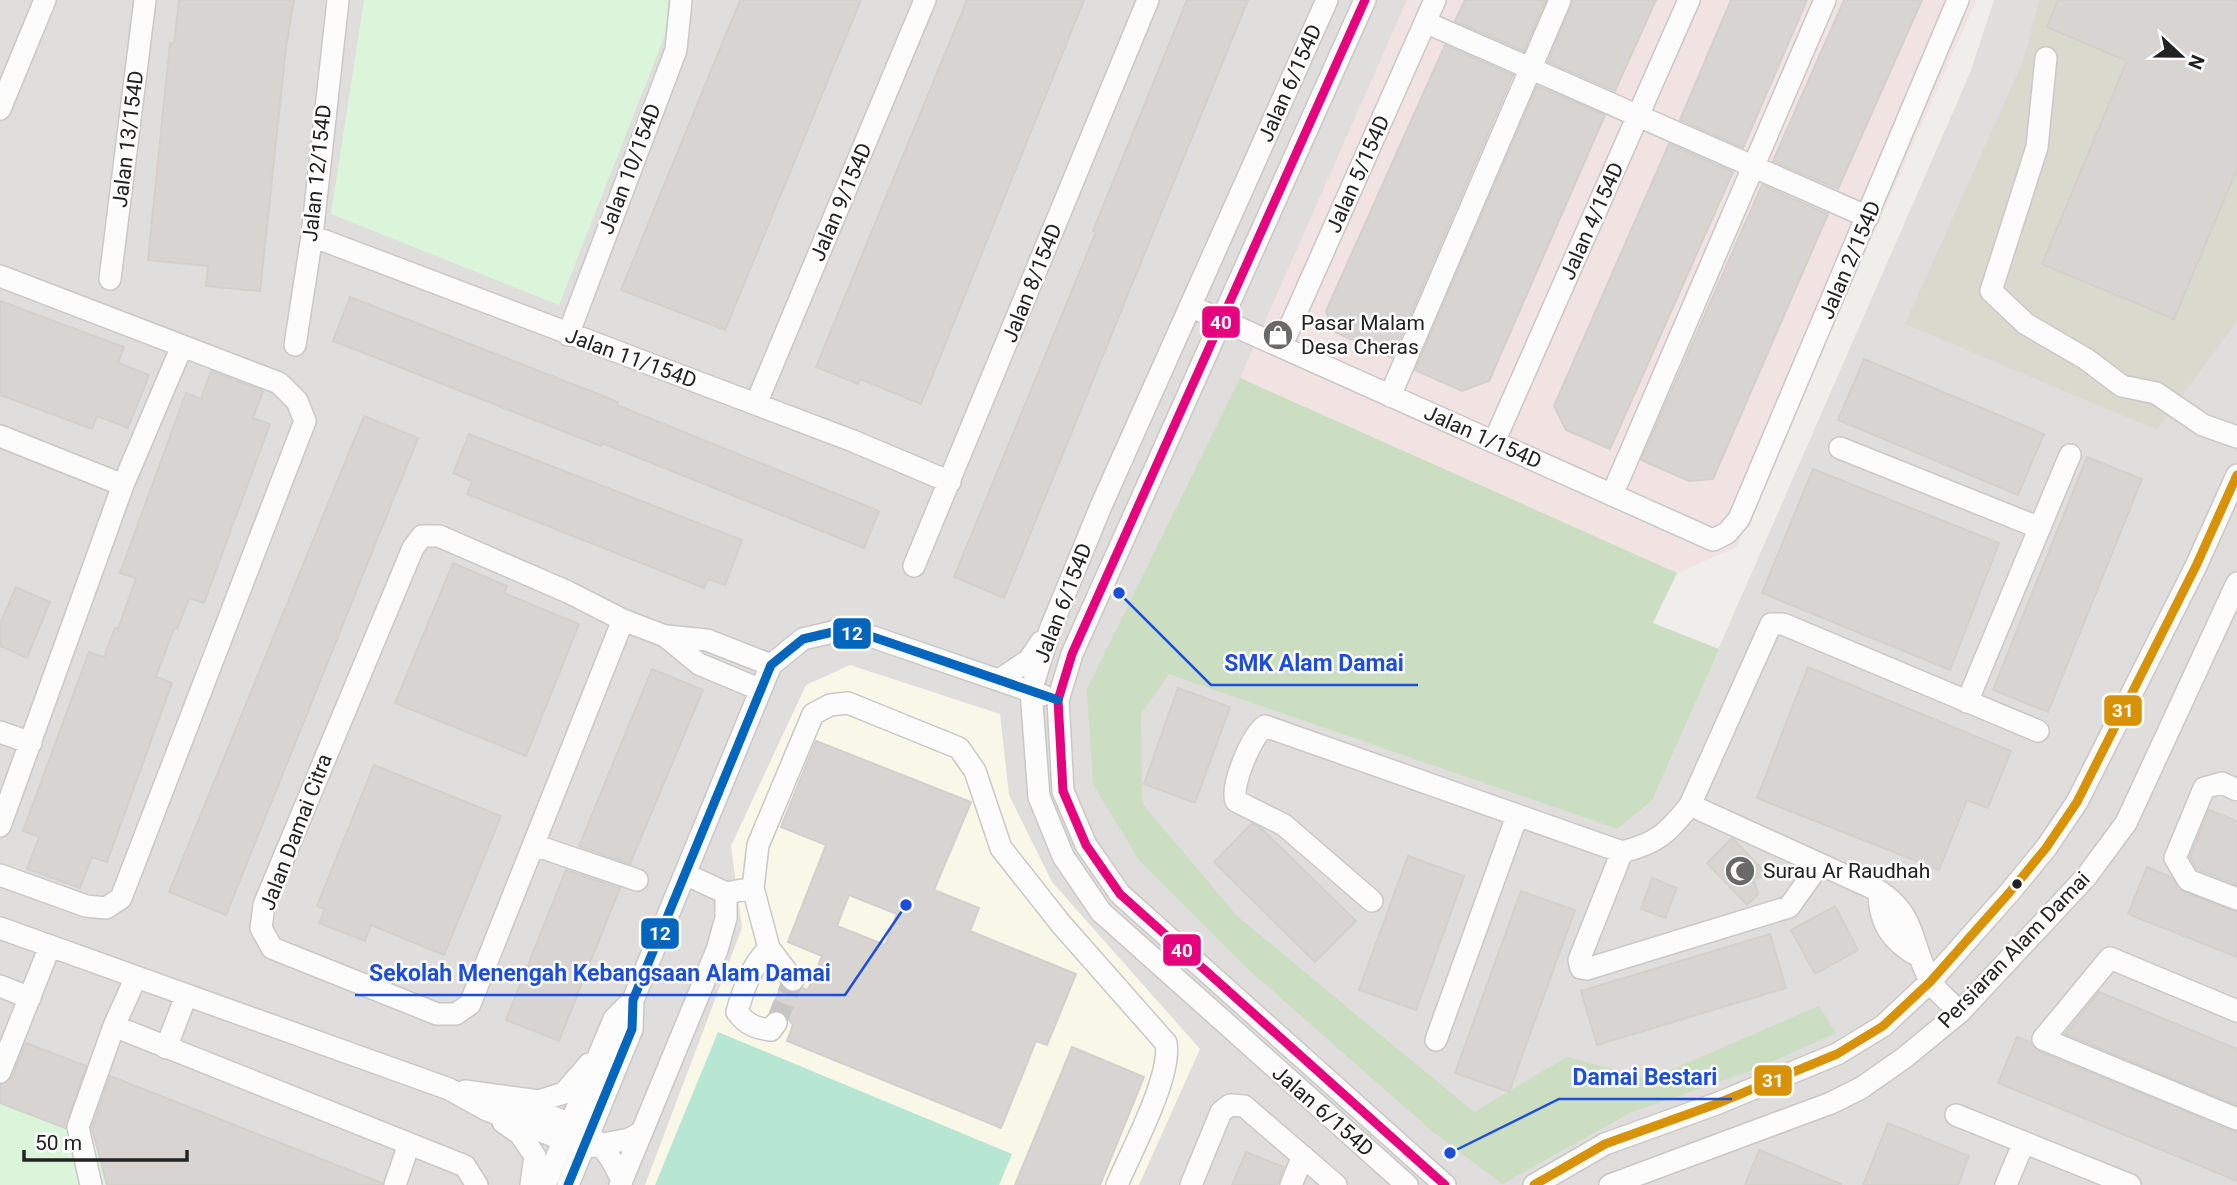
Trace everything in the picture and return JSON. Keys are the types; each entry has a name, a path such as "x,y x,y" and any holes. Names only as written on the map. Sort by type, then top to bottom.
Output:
{"street":[{"path":"0,109 45,0"},
{"name":"Jalan 13/154D","path":"110,279 145,0"},
{"name":"Jalan 12/154D","path":"295,345 312,236 338,0"},
{"name":"Jalan 10/154D","path":"568,335 676,50 681,0"},
{"name":"Jalan 9/154D","path":"756,404 925,0"},
{"name":"Jalan 8/154D","path":"914,566 1148,0"},
{"name":"Jalan 6/154D","path":"1327,0 1101,506 1050,630 1031,691 1032,725 1039,797 1063,856 1101,912 1407,1185"},
{"name":"Jalan 6/154D","path":"1365,0 1072,654 1058,699 1063,791 1086,845 1120,894 1446,1185"},
{"name":"Jalan 5/154D","path":"1281,348 1435,0"},
{"path":"1390,396 1560,0"},
{"name":"Jalan 4/154D","path":"1494,442 1689,0"},
{"path":"1612,495 1825,0"},
{"name":"Jalan 2/154D","path":"1739,519 1958,0"},
{"path":"1425,22 1868,217"},
{"path":"2046,58 2037,148 1991,290 2026,324 2086,359 2122,386 2156,393 2203,425 2237,437"},
{"name":"Jalan 11/154D","path":"312,236 568,335 853,440 950,482"},
{"path":"0,276 279,383 297,401 305,421 121,898 106,908 86,906 0,875"},
{"name":"Jalan 1/154D","path":"1190,306 1713,540 1727,533 1739,519"},
{"path":"0,825 32,743 123,485 182,346"},
{"path":"0,436 123,485"},
{"path":"1840,448 2040,528"},
{"path":"1967,702 2070,454"},
{"name":"Persiaran Alam Damai","path":"1534,1185 1605,1144 1716,1104 1837,1054 1883,1026 1930,982 2017,884 2077,802 2232,498 2237,475"},
{"name":"Jalan Damai Citra","path":"623,620 470,1004 456,1014 437,1014 272,948 261,928 269,893 413,548 422,536 439,536 568,592 623,620 665,636 707,640 772,665"},
{"name":"Persiaran Alam Damai","path":"1610,1185 1735,1140 1851,1093 1904,1058 1960,1012 2086,877 2126,823 2237,583"},
{"path":"1372,901 1284,825 1236,802 1234,795 1238,777 1258,731 1265,726 1622,852 1653,843 1670,830 1690,805 1771,624 1783,624 2038,732"},
{"path":"999,680 1029,660 1050,630"},
{"path":"568,1185 592,1142 632,1029 633,1000 772,665 803,639 837,631 873,637 1058,699"},
{"name":"Jalan Damai Citra","path":"665,636 699,664 761,690"},
{"path":"999,680 1012,692 1032,725"},
{"path":"793,980 769,948 752,888 758,845 813,714 830,705 848,703 959,748 975,771 1001,848 1061,923 1166,1043 1169,1057 1163,1078 1117,1185"},
{"path":"0,732 32,743"},
{"path":"2229,786 2204,788 2175,858 2188,880 2237,899"},
{"path":"1690,805 1879,891 1894,901 1915,935 1930,982 1960,1012"},
{"path":"1436,1040 1517,816"},
{"path":"534,845 637,880"},
{"path":"1622,852 1579,960 1581,968 1587,969 1789,906 1819,866"},
{"path":"685,874 726,893 752,888"},
{"path":"621,1183 717,950 726,918 726,893"},
{"path":"1,932 50,946 491,1103 592,1142 629,1139 642,1132"},
{"path":"0,1072 50,946"},
{"path":"769,948 756,962 744,985 737,1012 753,1028 771,1030 776,1023"},
{"path":"2237,1011 2110,958 2043,1039 2237,1119"},
{"path":"91,1185 78,1127 114,1026 136,977"},
{"path":"0,986 30,998"},
{"path":"166,1048 186,996"},
{"path":"545,1185 614,1019 633,1000"},
{"path":"114,1026 465,1166 477,1185"},
{"path":"491,1103 539,1101 564,1093 600,1052"},
{"path":"491,1103 520,1134 535,1156 531,1185"},
{"path":"1191,1185 1221,1112 1230,1105 1244,1106 1336,1185"},
{"path":"1956,1115 2130,1185"},
{"path":"592,1142 621,1183"},
{"path":"2006,1185 2024,1142"},
{"path":"395,1185 409,1144"},
{"path":"1292,1185 1303,1156"}],"shaded area":[{"path":"0,0 1976,0 1736,547 1677,573 1240,379 1169,673 1617,829 1652,801 1970,73 1994,0 2237,0 2237,1185 0,1185"},
{"path":"1407,0 1976,0 1736,547 1677,573 1240,378"},
{"path":"2039,0 2237,0 2237,321 2157,430 1905,324 2024,59"},
{"path":"850,665 1000,714 1009,795 1052,882 1200,1049 1139,1185 645,1185 742,928 731,846 806,685"}],"green space":[{"path":"364,0 668,0 665,35 559,305 331,214"},
{"path":"1240,378 1677,573 1653,623 1719,649 1652,801 1617,829 1169,674 1141,714 1142,803 1237,916 1474,1112 1567,1057 1650,1079 1819,1006 1836,1033 1751,1071 1632,1112 1502,1184 1433,1132 1250,971 1139,860 1093,784 1087,689"},
{"path":"718,1032 1012,1154 999,1185 655,1185"},
{"path":"0,1103 94,1139 107,1185 0,1185"}],"building":[{"path":"179,0 294,0 286,48 260,291 206,286 208,266 148,260 170,43 174,44"},
{"path":"740,0 861,0 725,330 621,290"},
{"path":"967,0 1084,0 921,404 860,379 858,384 816,367"},
{"path":"1187,0 1248,0 1004,598 954,577 1096,232 1093,231"},
{"path":"1465,0 1546,0 1524,51 1455,21"},
{"path":"1573,0 1656,0 1615,91 1548,62"},
{"path":"1731,0 1807,0 1743,148 1680,120"},
{"path":"1844,0 1922,0 1838,189 1773,161"},
{"path":"2058,0 2237,0 2237,169 2174,319 2042,264 2127,61 2047,27"},
{"path":"1445,45 1513,75 1392,358 1333,331 1326,311"},
{"path":"1537,86 1605,115 1489,381 1462,391 1415,370"},
{"path":"1669,144 1733,172 1610,449 1566,430 1554,406"},
{"path":"1762,185 1828,214 1713,479 1689,481 1641,460"},
{"path":"350,297 618,402 617,405 879,511 864,548 602,443 601,446 333,341"},
{"path":"0,301 124,347 118,363 149,375 128,428 97,416 92,429 0,395"},
{"path":"1864,359 2044,434 2018,495 1838,420"},
{"path":"211,371 263,391 253,418 270,424 204,603 189,598 177,629 174,628 156,677 172,683 107,862 92,857 80,888 27,869 39,837 23,831 89,652 104,657 115,628 118,629 136,578 120,573 186,393 201,399"},
{"path":"364,416 418,438 226,915 169,892"},
{"path":"469,434 742,540 725,585 708,579 704,588 467,494 472,481 453,473"},
{"path":"2087,457 2142,479 2048,712 1993,690"},
{"path":"1813,469 1999,543 1950,670 1762,593"},
{"path":"453,563 507,586 504,593 579,624 526,756 395,703"},
{"path":"16,587 50,602 27,658 0,646 0,624"},
{"path":"1808,667 2011,751 1988,808 1967,800 1939,870 1757,798"},
{"path":"652,669 703,690 630,864 579,846"},
{"path":"1178,688 1230,707 1195,803 1144,784"},
{"path":"816,741 971,802 934,890 979,908 970,931 1076,974 1047,1045 1036,1041 1001,1128 787,1041 793,1025 783,1012 771,1011 781,986 788,992 795,993 803,988 808,990 822,956 788,942 826,845 781,827","holes":["849,895 897,914 885,945 837,926"]},
{"path":"374,765 501,816 444,955 371,925 365,941 319,923 325,909 317,906"},
{"path":"2209,810 2237,821 2237,885 2197,869 2190,857"},
{"path":"1252,823 1262,829 1356,921 1315,962 1214,862"},
{"name":"Surau Ar Raudhah","path":"1732,838 1767,874 1754,880 1758,894 1747,905 1707,863"},
{"path":"1408,856 1464,876 1416,1010 1359,990"},
{"path":"2147,867 2171,877 2183,892 2237,912 2237,957 2128,914"},
{"path":"566,870 620,888 559,1041 506,1020"},
{"path":"1652,878 1677,888 1665,918 1641,909"},
{"path":"1521,891 1575,910 1509,1092 1455,1073"},
{"path":"1835,906 1858,950 1815,974 1791,930"},
{"path":"1770,934 1786,988 1597,1045 1581,991"},
{"path":"2099,992 2237,1049 2237,1105 2065,1034"},
{"path":"2017,1037 2030,1042 2038,1051 2237,1132 2237,1181 1998,1083"},
{"path":"26,1043 86,1066 65,1128 0,1103 0,1085 12,1077"},
{"path":"1072,1047 1144,1077 1100,1185 1015,1185"},
{"path":"110,1076 382,1185 107,1185 92,1128"},
{"path":"1888,1123 1969,1156 1958,1185 1863,1185"},
{"path":"1759,1150 1841,1184 1841,1185 1745,1185"},
{"path":"1246,1152 1284,1167 1277,1185 1232,1185"}],"tunnel":[{"path":"776,1023 793,980"}],"transit line":[{"name":"40","path":"1365,0 1072,654 1058,700 1063,791 1086,845 1120,894 1445,1185"},
{"name":"31","path":"1534,1185 1605,1144 1716,1104 1837,1054 1883,1026 1930,982 2046,848 2077,802 2196,566 2237,475"},
{"name":"12","path":"568,1185 632,1029 633,1000 771,665 803,639 837,631 873,637 1058,700"}],"place":[{"name":"Pasar Malam Desa Cheras","path":"1278,335"},
{"name":"SMK Alam Damai","path":"1119,593"},
{"name":"Surau Ar Raudhah","path":"1740,871"},
{"name":"Sekolah Menengah Kebangsaan Alam Damai","path":"906,905"},
{"name":"Damai Bestari","path":"1450,1153"}]}
